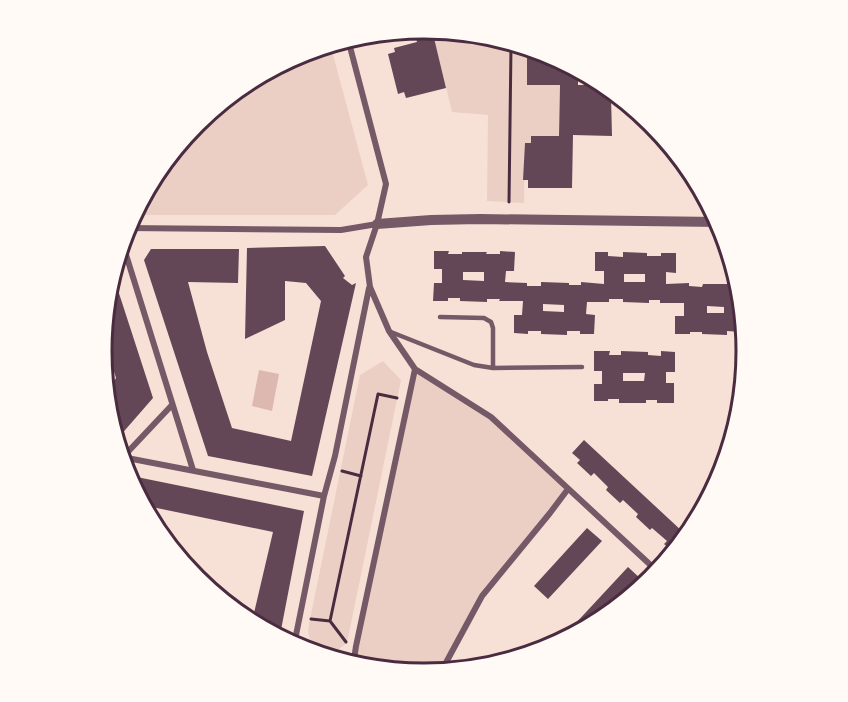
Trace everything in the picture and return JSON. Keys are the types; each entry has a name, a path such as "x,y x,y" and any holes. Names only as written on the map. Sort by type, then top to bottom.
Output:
{"street":[{"path":"350,48 386,184 377,224 366,256 370,287 389,331 415,369 491,417 651,566"},
{"path":"138,228 341,230 377,224 470,219 708,222"},
{"path":"127,258 193,470"},
{"path":"296,635 324,496 335,456 370,287"},
{"path":"355,655 415,369"},
{"path":"129,451 172,405"},
{"path":"132,459 324,496"},
{"path":"446,662 482,596 568,489"}],"lane":[{"path":"440,317 484,318 490,322 493,328 493,368"},
{"path":"389,331 474,365 493,368 582,367"}],"path":[{"path":"509,202 511,52"},
{"path":"330,621 378,394 408,400"},
{"path":"301,617 330,621 347,643 356,646"}],"shaded area":[{"path":"434,40 485,45 524,56 527,57 527,85 560,85 559,136 532,136 531,143 525,143 524,203 487,201 488,115 452,112"},
{"path":"333,53 368,185 335,215 143,215 176,161 218,116 234,103 286,71"},
{"path":"383,361 401,380 347,643 337,650 310,641 308,631 360,375"},
{"path":"415,369 491,417 568,489 479,594 447,662 404,662 355,655"},
{"path":"259,370 279,374 272,411 252,406"}],"building":[{"path":"416,39 434,40 446,88 406,98 404,92 398,94 388,54 395,52 394,48 417,42"},
{"path":"527,57 562,71 578,80 578,85 586,85 611,101 612,136 573,135 572,188 528,188 528,180 523,180 525,143 531,143 531,136 559,136 560,85 527,85"},
{"path":"325,246 345,276 343,278 352,285 356,283 312,476 208,456 144,260 151,249 239,249 238,283 188,282 207,352 232,428 291,441 321,301 306,283 285,281 285,320 245,339 247,248"},
{"path":"434,251 449,251 448,254 515,252 514,271 506,271 505,282 527,283 527,286 541,286 541,282 569,283 569,285 581,285 581,282 604,284 604,271 595,271 595,252 608,252 608,256 623,257 623,252 647,253 647,256 676,253 676,273 666,272 666,284 689,283 689,286 702,287 703,284 728,284 735,332 727,331 727,335 702,334 702,332 675,334 675,316 684,316 684,303 660,303 660,300 649,300 649,303 623,302 623,299 609,299 609,302 587,302 586,314 595,315 594,334 580,334 580,331 567,331 567,335 541,334 541,331 528,331 528,334 514,333 514,315 522,315 523,301 487,299 487,302 460,301 460,298 448,298 448,301 433,301 434,283 442,283 442,269 434,269","holes":["463,272 484,272 484,281 463,280","624,274 645,274 645,282 624,282","543,304 564,305 564,312 543,311","707,306 724,307 724,313 707,313"]},
{"path":"118,290 153,398 123,432 115,392 116,378 112,351"},
{"path":"594,351 610,351 609,355 621,355 621,351 648,352 648,355 661,356 661,351 675,352 675,372 666,372 666,383 674,383 674,403 657,403 657,400 646,400 646,403 619,403 619,399 594,401 594,384 602,384 602,371 594,371","holes":["623,373 645,373 644,381 623,381"]},
{"path":"584,440 680,529 667,547 664,544 667,541 636,517 638,514 623,500 620,503 606,490 608,487 594,473 591,476 577,463 580,460 572,453"},
{"path":"139,477 304,511 281,628 254,612 273,532 154,508"},
{"path":"587,528 602,541 548,599 534,586"},
{"path":"628,567 639,577 614,599 575,624"}]}
